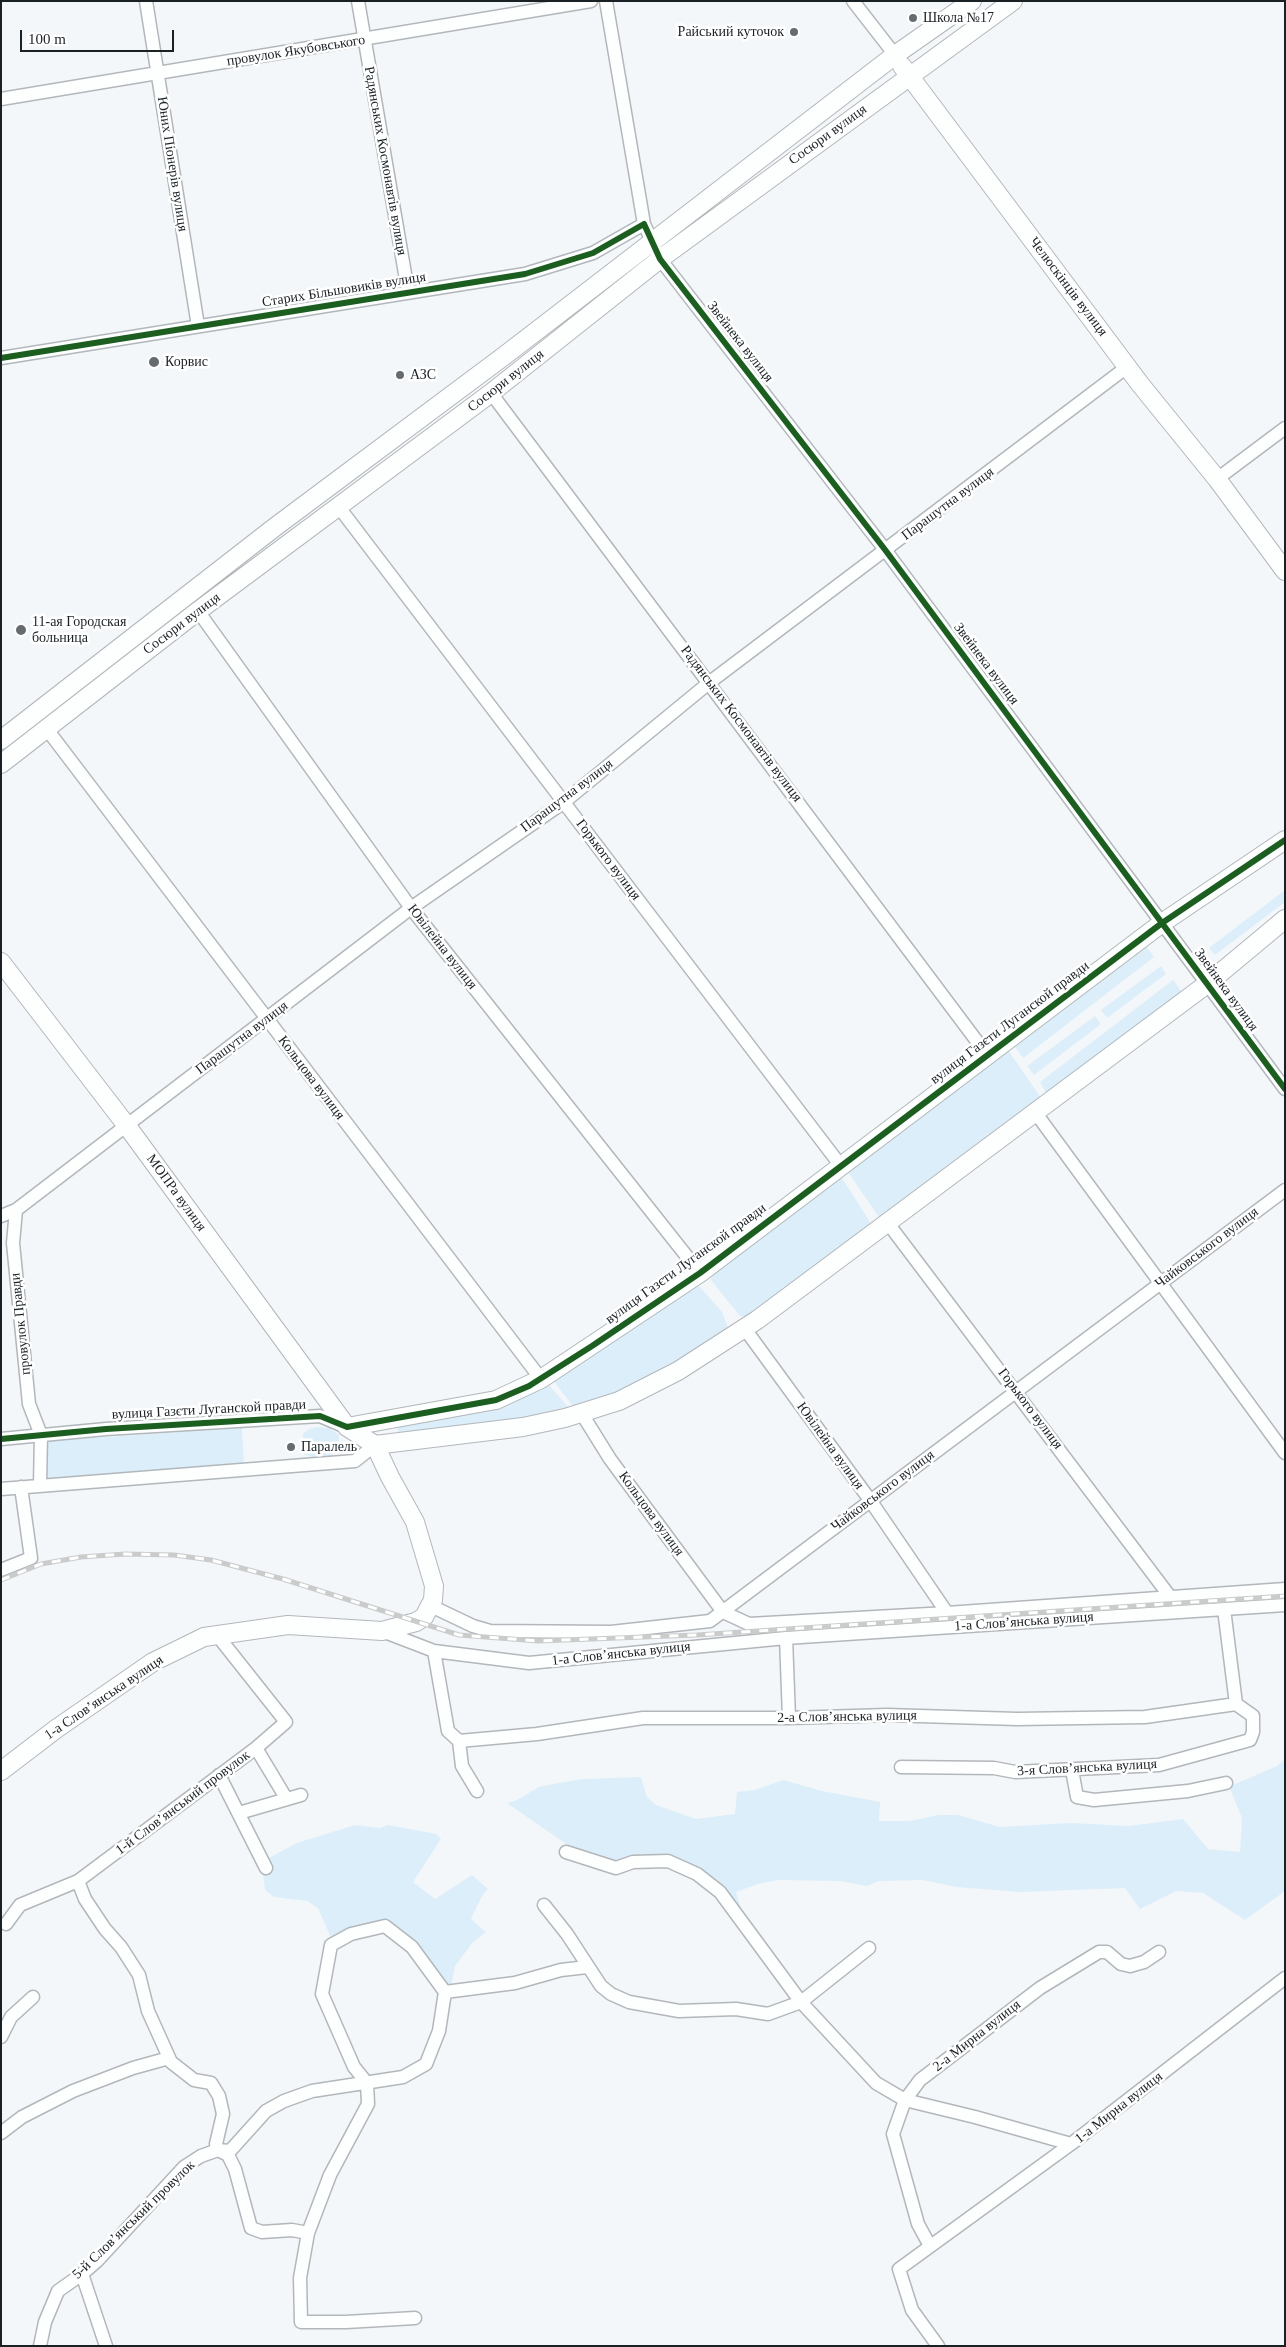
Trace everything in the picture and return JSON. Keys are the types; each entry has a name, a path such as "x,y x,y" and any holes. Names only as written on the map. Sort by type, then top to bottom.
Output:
{"street":[{"name":"Юних Піонерів вулиця","path":"146,1 198,326"},
{"name":"Радянських Космонавтів вулиця","path":"358,1 408,291"},
{"name":"провулок Якубовського","path":"1,99 591,1"},
{"path":"606,1 644,224 660,259"},
{"name":"Челюскінців вулиця","path":"853,1 1127,367 1216,479 1285,571"},
{"name":"Сосюри вулиця","path":"1,740 275,527 504,356 895,55 972,1"},
{"name":"Сосюри вулиця","path":"1,764 198,611 491,393 660,259 909,75 1013,1"},
{"name":"Старих Більшовиків вулиця","path":"1,358 408,291 526,274 594,253 644,224"},
{"name":"Звейнека вулиця","path":"660,259 886,551 1285,1089"},
{"name":"Парашутна вулиця","path":"1,1216 16,1210 411,908 564,802 710,682 886,551 1127,367"},
{"name":"Радянських Космонавтів вулиця","path":"491,393 710,682 988,1056"},
{"path":"1216,479 1285,428"},
{"name":"Горького вулиця","path":"338,506 840,1166"},
{"name":"Ювілейна вулиця","path":"198,611 411,908 700,1273"},
{"name":"Кольцова вулиця","path":"46,728 541,1379"},
{"name":"вулиця Газєти Луганской правди","path":"1,1439 106,1429 320,1416 347,1427 496,1400 541,1379 700,1273 1162,922 1285,840"},
{"path":"1,1489 355,1461 375,1445 523,1427 582,1414 619,1401 678,1372 745,1329 1207,984 1285,919"},
{"name":"МОПРа вулиця","path":"1,962 127,1126 347,1427"},
{"path":"1035,1112 1285,1452"},
{"name":"Чайковського вулиця","path":"430,1606 473,1626 490,1631 621,1632 710,1622 1016,1390 1285,1190"},
{"name":"провулок Правди","path":"16,1210 13,1242 29,1404 41,1435"},
{"name":"Горького вулиця","path":"887,1222 1016,1390 1171,1598"},
{"name":"Ювілейна вулиця","path":"745,1329 870,1500 947,1613"},
{"name":"Кольцова вулиця","path":"582,1414 610,1459 723,1612"},
{"path":"347,1427 375,1445 415,1522 434,1586 433,1600 424,1617 416,1622 382,1631"},
{"path":"40,1485 41,1435"},
{"path":"1,1570 31,1558 21,1487"},
{"path":"723,1612 749,1624 947,1613 1285,1590"},
{"name":"1-а Слов’янська вулиця","path":"1,1771 56,1729 153,1662 204,1637 288,1625 382,1631 434,1651 529,1663 786,1638 1285,1606"},
{"path":"1224,1609 1236,1704"},
{"name":"1-й Слов’янський провулок","path":"6,1924 20,1905 78,1881 256,1748 286,1722 217,1635"},
{"path":"786,1638 789,1718"},
{"path":"434,1651 448,1731 459,1741 462,1766 477,1791"},
{"name":"2-а Слов’янська вулиця","path":"459,1741 536,1734 643,1718 789,1718 887,1715 1017,1720 1145,1717 1236,1704"},
{"name":"3-я Слов’янська вулиця","path":"901,1767 994,1768 1015,1772 1160,1765 1250,1740 1253,1732 1253,1716 1236,1704"},
{"path":"256,1748 286,1798"},
{"path":"1072,1770 1077,1797 1094,1800 1188,1791 1226,1783"},
{"path":"219,1775 266,1868"},
{"path":"238,1812 301,1794"},
{"path":"566,1852 616,1868 634,1862 668,1861 697,1874 720,1892 801,2002 876,2083 905,2100 975,2117 1071,2144"},
{"path":"78,1881 85,1899 121,1947 139,1975 148,2011 169,2058 194,2080 211,2083 218,2096 223,2114 216,2144 218,2150 228,2155 235,2170 252,2228 262,2232 292,2230 308,2233"},
{"path":"544,1905 567,1934 601,1986 611,1994 629,2002 654,2008 679,2011 736,2009 768,2014 801,2002 869,1948"},
{"path":"367,2083 403,2077 426,2064 439,2030 445,1992 412,1947 386,1926 351,1934 331,1945 322,1994 354,2067 367,2083 368,2104 330,2175 308,2233 300,2278 301,2322 346,2322 415,2318"},
{"name":"2-а Мирна вулиця","path":"930,2246 918,2224 893,2134 905,2100 920,2080 1055,1977 1099,1952 1107,1952 1121,1964 1130,1966 1144,1962 1159,1952"},
{"path":"445,1992 515,1983 561,1970 587,1967"},
{"name":"1-а Мирна вулиця","path":"938,2346 912,2310 898,2268 1071,2144 1285,1978"},
{"path":"1,2037 11,2017 33,1997"},
{"path":"1,2133 22,2118 73,2091 133,2068 169,2058"},
{"name":"5-й Слов’янський провулок","path":"40,2346 45,2322 58,2291 82,2274 184,2168 202,2156 218,2150 230,2152 266,2111 284,2101 312,2091 367,2083"},
{"path":"82,2274 106,2346"}],"shaded area":[{"path":"1285,890 1285,902 1215,955 1209,948"},
{"path":"1146,946 1154,957 1023,1058 1015,1047"},
{"path":"1161,966 1166,974 1107,1018 1101,1010"},
{"path":"1173,980 1182,992 1046,1093 1040,1082"},
{"path":"1095,1016 1101,1024 1034,1075 1027,1066"},
{"path":"1008,1050 1041,1098 881,1220 848,1172"},
{"path":"840,1175 872,1225 749,1317 740,1316 711,1280 712,1274"},
{"path":"696,1285 722,1312 728,1327 724,1335 627,1388 575,1409 553,1380"},
{"path":"547,1383 570,1409 535,1419 401,1436 398,1432 397,1426"},
{"path":"317,1427 329,1428 339,1435 339,1449 329,1457 314,1458 304,1454 303,1434 309,1429"},
{"path":"242,1428 244,1466 46,1481 47,1441"},
{"path":"1285,1759 1285,1891 1245,1920 1203,1893 1176,1891 1140,1909 1125,1888 1020,1892 957,1887 923,1880 879,1881 867,1886 840,1881 778,1880 758,1884 736,1892 744,1917 725,1886 703,1871 672,1855 638,1856 617,1862 569,1846 507,1803 515,1801 539,1787 558,1783 584,1779 641,1777 647,1797 656,1805 696,1819 735,1814 737,1792 755,1790 783,1780 822,1791 880,1802 879,1821 910,1821 938,1815 958,1815 1000,1827 1070,1823 1129,1826 1183,1819 1208,1849 1240,1852 1242,1818 1230,1789 1233,1785 1277,1766"},
{"path":"355,1825 380,1828 388,1825 436,1834 441,1839 413,1882 435,1899 472,1875 488,1889 482,1896 471,1919 486,1932 473,1942 455,1966 451,1987 446,1986 414,1943 385,1920 349,1930 332,1940 318,1908 307,1901 274,1897 265,1890 263,1874 273,1870 267,1859 297,1843"}],"railway":[{"path":"1,1580 41,1564 81,1557 125,1554 174,1555 211,1560 283,1579 459,1635 538,1641 697,1635 1285,1596"}],"cycle path":[{"path":"1,358 525,274 593,253 644,224 660,259 886,551 1285,1089"},
{"path":"1,1439 106,1429 320,1416 347,1427 496,1400 529,1386 700,1273 1162,923 1285,840"}],"place":[{"name":"Школа №17","path":"913,18"},
{"name":"Райський куточок","path":"794,32"},
{"name":"Корвис","path":"154,362"},
{"name":"АЗС","path":"400,375"},
{"name":"11-ая Городская больница","path":"21,630"},
{"name":"Паралель","path":"291,1447"}]}
